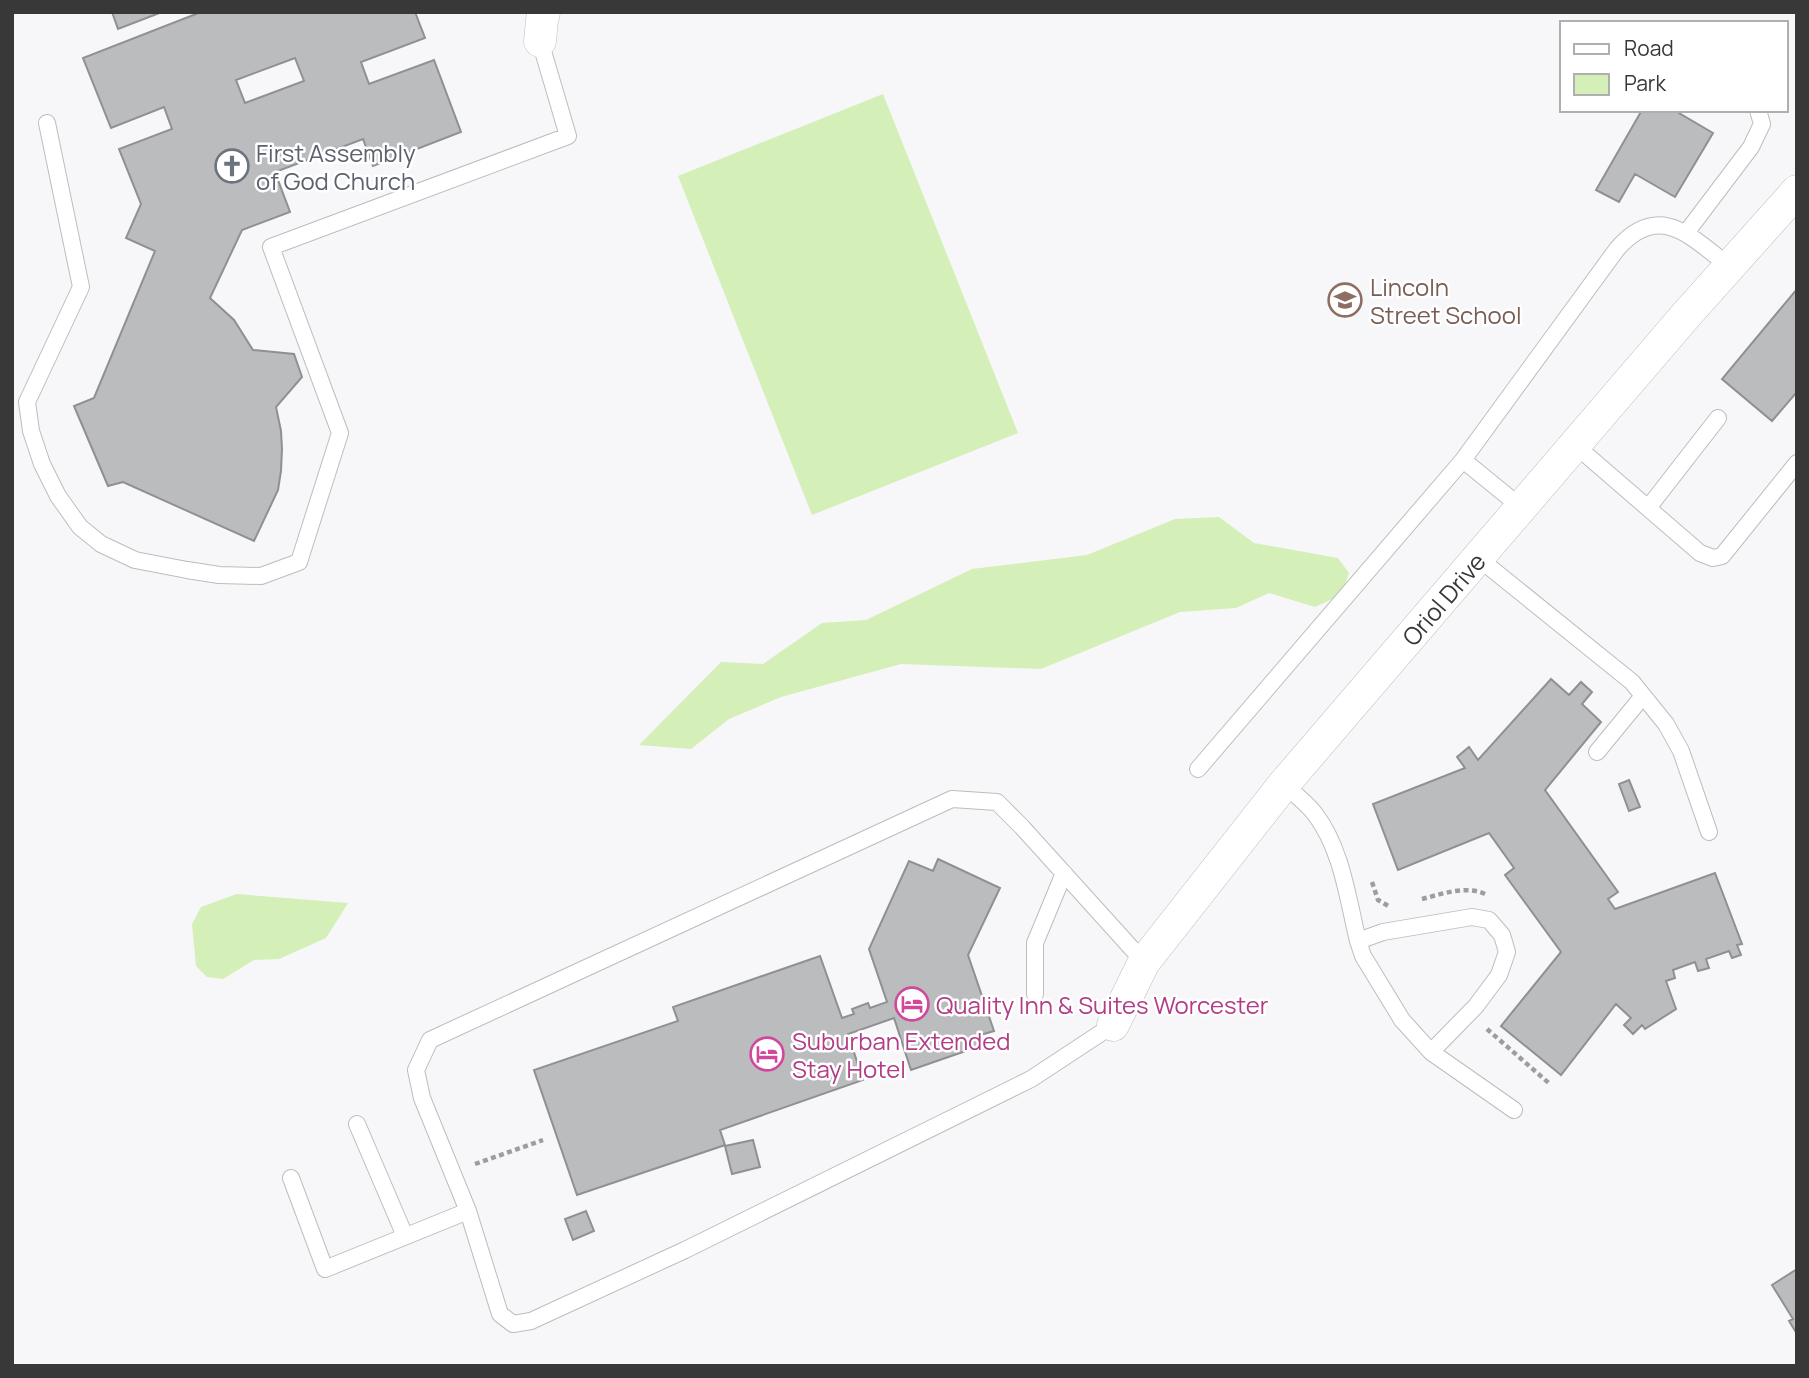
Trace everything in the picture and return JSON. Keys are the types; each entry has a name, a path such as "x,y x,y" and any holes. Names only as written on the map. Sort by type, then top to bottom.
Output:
{"street":[{"name":"Oriol Drive","path":"1113,1025 1144,962 1284,784 1729,265 1797,191"}],"lane":[{"path":"47,123 81,288 27,402 31,431 42,464 58,496 80,527 101,544 135,560 219,575 261,576 299,562 340,433 271,247 568,136 542,27"},
{"path":"1686,233 1751,147 1762,124 1759,112"},
{"path":"1198,769 1463,460 1626,238 1640,229 1655,225 1669,226 1686,233 1729,265"},
{"path":"1648,508 1718,418"},
{"path":"1575,444 1700,553 1713,558 1722,556 1797,463"},
{"path":"1463,460 1521,508"},
{"path":"1477,557 1632,682 1666,724 1681,751 1709,832"},
{"path":"1597,752 1643,696"},
{"path":"1284,784 1314,813 1326,830 1336,852 1363,956 1402,1020 1431,1052 1514,1111"},
{"path":"1113,1025 1031,1079 685,1250 531,1321 513,1324 500,1314 468,1211 422,1098 416,1070 430,1041 952,799 997,802 1144,962"},
{"path":"1035,993 1035,943 1064,873"},
{"path":"1358,942 1383,932 1472,917 1489,920 1502,935 1507,952 1499,975 1476,1006 1431,1052"},
{"path":"357,1124 405,1236"},
{"path":"291,1178 325,1269 468,1211"}],"path":[{"path":"1486,1028 1550,1085"},
{"path":"452,1172 543,1140"}],"green space":[{"path":"883,94 1018,433 812,515 678,176"},
{"path":"1219,517 1254,543 1338,558 1349,573 1341,595 1315,607 1269,593 1236,608 1180,612 1041,669 901,664 781,697 729,719 691,749 639,745 721,662 763,664 822,623 866,620 972,569 1087,555 1175,519"},
{"path":"237,894 348,903 326,938 279,959 254,960 223,979 207,977 196,966 192,924 201,907"}],"building":[{"path":"112,12 162,12 118,29"},
{"path":"201,12 415,12 425,38 361,62 369,84 434,60 461,132 373,166 363,139 275,172 290,212 242,230 210,298 234,320 253,350 294,354 302,377 276,407 282,449 278,490 254,541 123,482 108,486 74,406 94,398 155,251 126,238 141,204 119,149 172,129 164,107 111,128 83,58","holes":["295,58 304,81 245,103 236,80"]},
{"path":"1641,112 1679,112 1713,133 1675,197 1635,174 1619,202 1596,190"},
{"path":"1797,289 1797,392 1772,421 1722,379"},
{"path":"1551,679 1569,695 1581,682 1592,692 1582,704 1601,722 1545,790 1618,892 1608,899 1615,909 1715,873 1742,944 1737,945 1741,955 1732,958 1729,951 1706,959 1709,968 1698,971 1695,962 1673,970 1675,978 1666,981 1676,1009 1645,1029 1642,1025 1633,1034 1624,1025 1631,1018 1616,1004 1561,1075 1501,1026 1561,952 1505,875 1514,868 1489,833 1398,870 1373,804 1465,768 1457,757 1469,747 1478,760"},
{"path":"1629,780 1640,807 1629,811 1619,784"},
{"path":"938,859 1000,888 968,955 994,1031 977,1036 980,1046 911,1070 894,1018 848,1034 863,1080 720,1130 725,1145 577,1195 534,1070 678,1021 673,1007 820,956 842,1018 854,1014 852,1009 868,1003 870,1008 887,1002 869,949 909,861 933,871"},
{"path":"753,1140 760,1167 732,1174 725,1146"},
{"path":"586,1211 594,1231 573,1240 565,1219"},
{"path":"1797,1269 1797,1334 1789,1321 1793,1319 1772,1285"}],"place":[{"name":"First Assembly of God Church","path":"232,166"},
{"name":"Lincoln Street School","path":"1345,300"},
{"name":"Quality Inn & Suites Worcester","path":"912,1004"},
{"name":"Suburban Extended Stay Hotel","path":"767,1054"}]}
